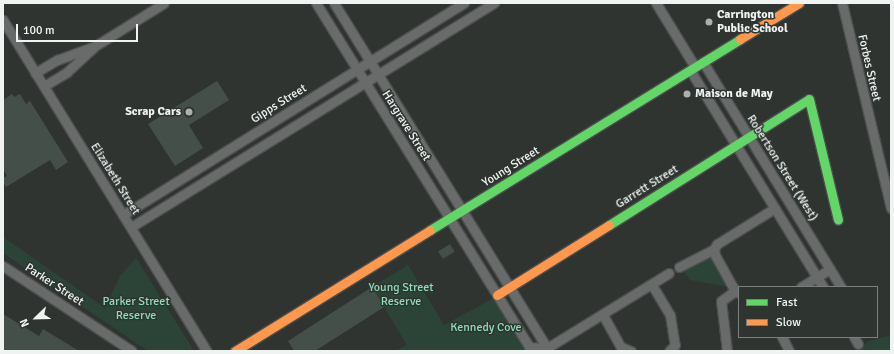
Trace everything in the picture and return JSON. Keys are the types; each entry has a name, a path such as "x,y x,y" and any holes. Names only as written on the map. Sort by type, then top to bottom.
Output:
{"main road":[{"name":"Young Street","path":"235,351 799,3"},
{"name":"Garrett Street","path":"497,295 809,99 838,220"}],"street":[{"path":"35,73 57,60 95,46 164,3"},
{"name":"Hargrave Street","path":"316,3 529,347 547,348"},
{"name":"Hargrave Street","path":"334,3 547,348"},
{"name":"Gipps Street","path":"123,215 464,3"},
{"path":"131,227 494,3"},
{"name":"Robertson Street (West)","path":"656,3 696,67 736,145 822,286"},
{"name":"Forbes Street","path":"842,3 891,208"},
{"path":"447,13 455,27"},
{"name":"Elizabeth Street","path":"3,20 207,351"},
{"path":"44,86 68,72 95,46"},
{"name":"Robertson Street (West)","path":"696,67 749,137 840,286"},
{"path":"679,267 714,249 717,244 775,208"},
{"path":"714,249 715,255 737,292 721,301 727,351"},
{"path":"476,261 488,253"},
{"name":"Parker Street","path":"3,266 132,351"},
{"path":"803,286 830,269"},
{"path":"547,348 652,285 669,272"},
{"path":"652,285 670,315 675,345 669,351"},
{"path":"603,315 621,347 631,351"},
{"path":"782,338 789,351"},
{"path":"855,338 858,344 858,338"}],"green space":[{"name":"Parker Street Reserve","path":"3,237 105,308 120,276 136,258 194,351 148,351 3,253"},
{"path":"709,254 727,282 725,286 690,280 682,269"},
{"path":"408,265 444,325 494,298 538,351 394,351 407,345 372,287"},
{"path":"891,335 891,351 856,351 869,341"}],"building":[{"name":"Scrap Cars","path":"217,81 229,100 189,125 203,148 175,166 148,124"},
{"path":"12,94 14,97 20,94 26,104 30,101 68,162 56,170 50,160 6,187 3,182 3,178 7,176 3,169 3,100"},
{"path":"450,244 455,252 443,259 438,251"},
{"path":"372,287 384,307 315,351 294,351 288,341"},
{"path":"3,314 39,336 43,329 79,351 3,351"}],"traffic: fast":[{"path":"430,230 740,39"},
{"path":"609,225 809,99 838,220"}],"traffic: slow":[{"path":"740,39 799,3"},
{"path":"497,295 609,225"},
{"path":"235,351 430,230"}],"place":[{"name":"Carrington Public School","path":"709,22"},
{"name":"Maison de May","path":"687,94"},
{"name":"Scrap Cars","path":"189,112"}],"park label":[{"name":"Young Street Reserve","path":"401,295"},
{"name":"Kennedy Cove","path":"486,328"}]}
